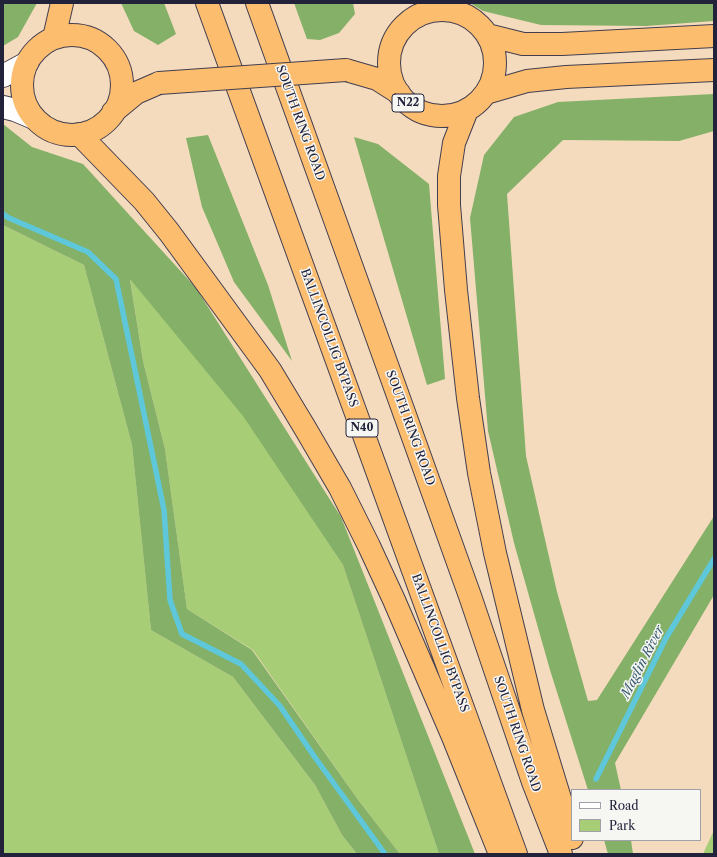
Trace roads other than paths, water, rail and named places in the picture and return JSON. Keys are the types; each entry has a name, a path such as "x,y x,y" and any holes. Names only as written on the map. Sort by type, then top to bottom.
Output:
{"highway":[{"path":"54,38 62,3"},
{"name":"BALLINCOLLIG BYPASS","path":"207,3 516,854"},
{"name":"SOUTH RING ROAD","path":"257,3 464,581 533,782 561,854"},
{"name":"N22","path":"431,7 465,15 478,23 487,34 493,48 495,64 493,79 486,93 478,102 467,110 453,115 438,116 423,112 409,104 399,93 392,80 390,66 391,51 397,36 407,24 431,7"},
{"name":"N22","path":"487,34 523,44 562,44 714,36"},
{"name":"N22","path":"113,112 120,97 121,80 117,64 109,51 97,42 83,36 68,35 54,38 38,48 27,62 22,77 22,92 26,106 34,118 48,128 63,134 80,134 92,130 104,122 113,112 136,93 159,83 346,70 375,61 391,51"},
{"name":"N22","path":"117,64 132,74 159,83"},
{"name":"N22","path":"346,70 377,80 399,93"},
{"name":"N22","path":"486,93 527,81 566,77 714,70"},
{"path":"467,110 454,143 449,176 456,290 468,398 479,473 495,552 533,710 571,836"},
{"path":"80,134 144,201 169,232 270,370 340,488 388,586 453,737 500,854"},
{"path":"573,841 577,854"}],"street":[{"path":"3,76 27,62"},
{"path":"3,107 34,118"}],"waterway":[{"path":"3,214 9,218 88,252 116,279 164,510 170,600 182,634 241,664 280,706 314,756 385,854"},
{"name":"Maglin River","path":"596,779 666,638 714,559"}]}
